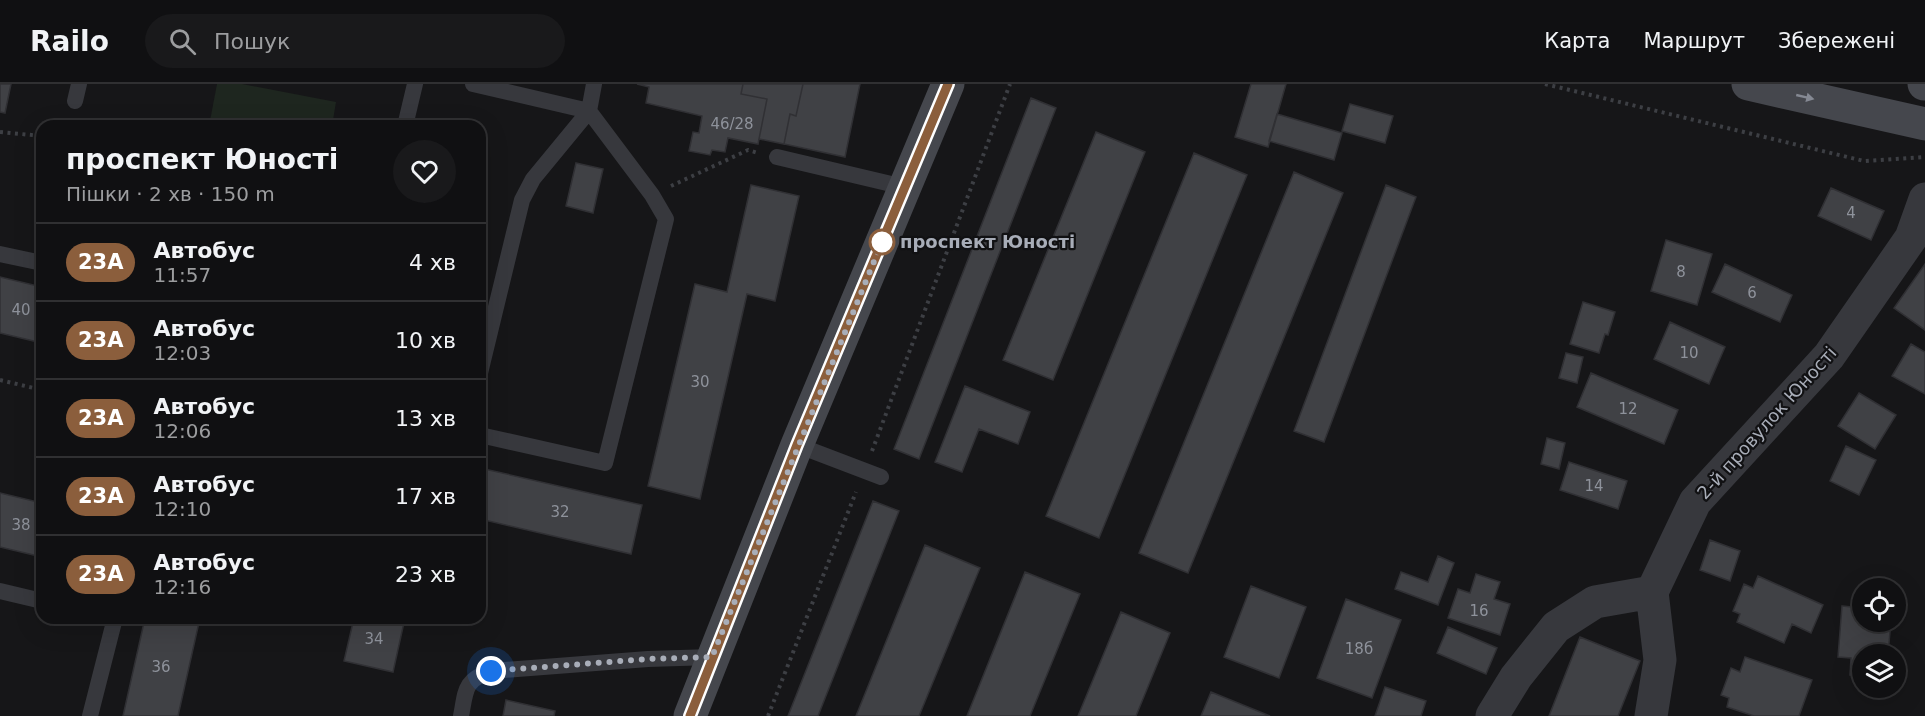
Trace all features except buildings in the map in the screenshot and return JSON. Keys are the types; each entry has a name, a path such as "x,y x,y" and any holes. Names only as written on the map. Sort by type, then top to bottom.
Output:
{"street":[{"path":"690,716 797,445 948,84"},
{"path":"1748,84 1925,124"},
{"name":"2-й провулок Юності","path":"1652,592 1695,502 1829,356 1911,238 1925,200"},
{"path":"1492,716 1516,677 1556,627 1595,602 1652,592 1660,660 1651,716"}],"lane":[{"path":"75,101 79,84"},
{"path":"406,120 415,84"},
{"path":"473,84 589,111 652,195 666,219 604,463 486,436"},
{"path":"486,348 522,200 533,179 589,111 594,84"},
{"path":"777,157 904,188"},
{"path":"0,254 36,262"},
{"path":"797,445 881,477"},
{"path":"0,591 36,600"},
{"path":"90,716 113,624"},
{"path":"461,716 466,687 475,677 491,671 648,659 712,657"}],"path":[{"path":"768,716 865,471 1010,84"},
{"path":"1545,84 1864,161 1925,157"},
{"path":"0,132 36,135"},
{"path":"652,195 748,150 777,157"},
{"path":"0,380 36,389"}],"shaded area":[{"path":"217,84 242,84 336,102 333,120 210,120"}],"bus line":[{"name":"23А","path":"690,716 797,445 948,84"}],"place":[{"name":"проспект Юності","path":"882,242"}],"route":[{"path":"491,671 648,659 712,657 882,242"}]}
